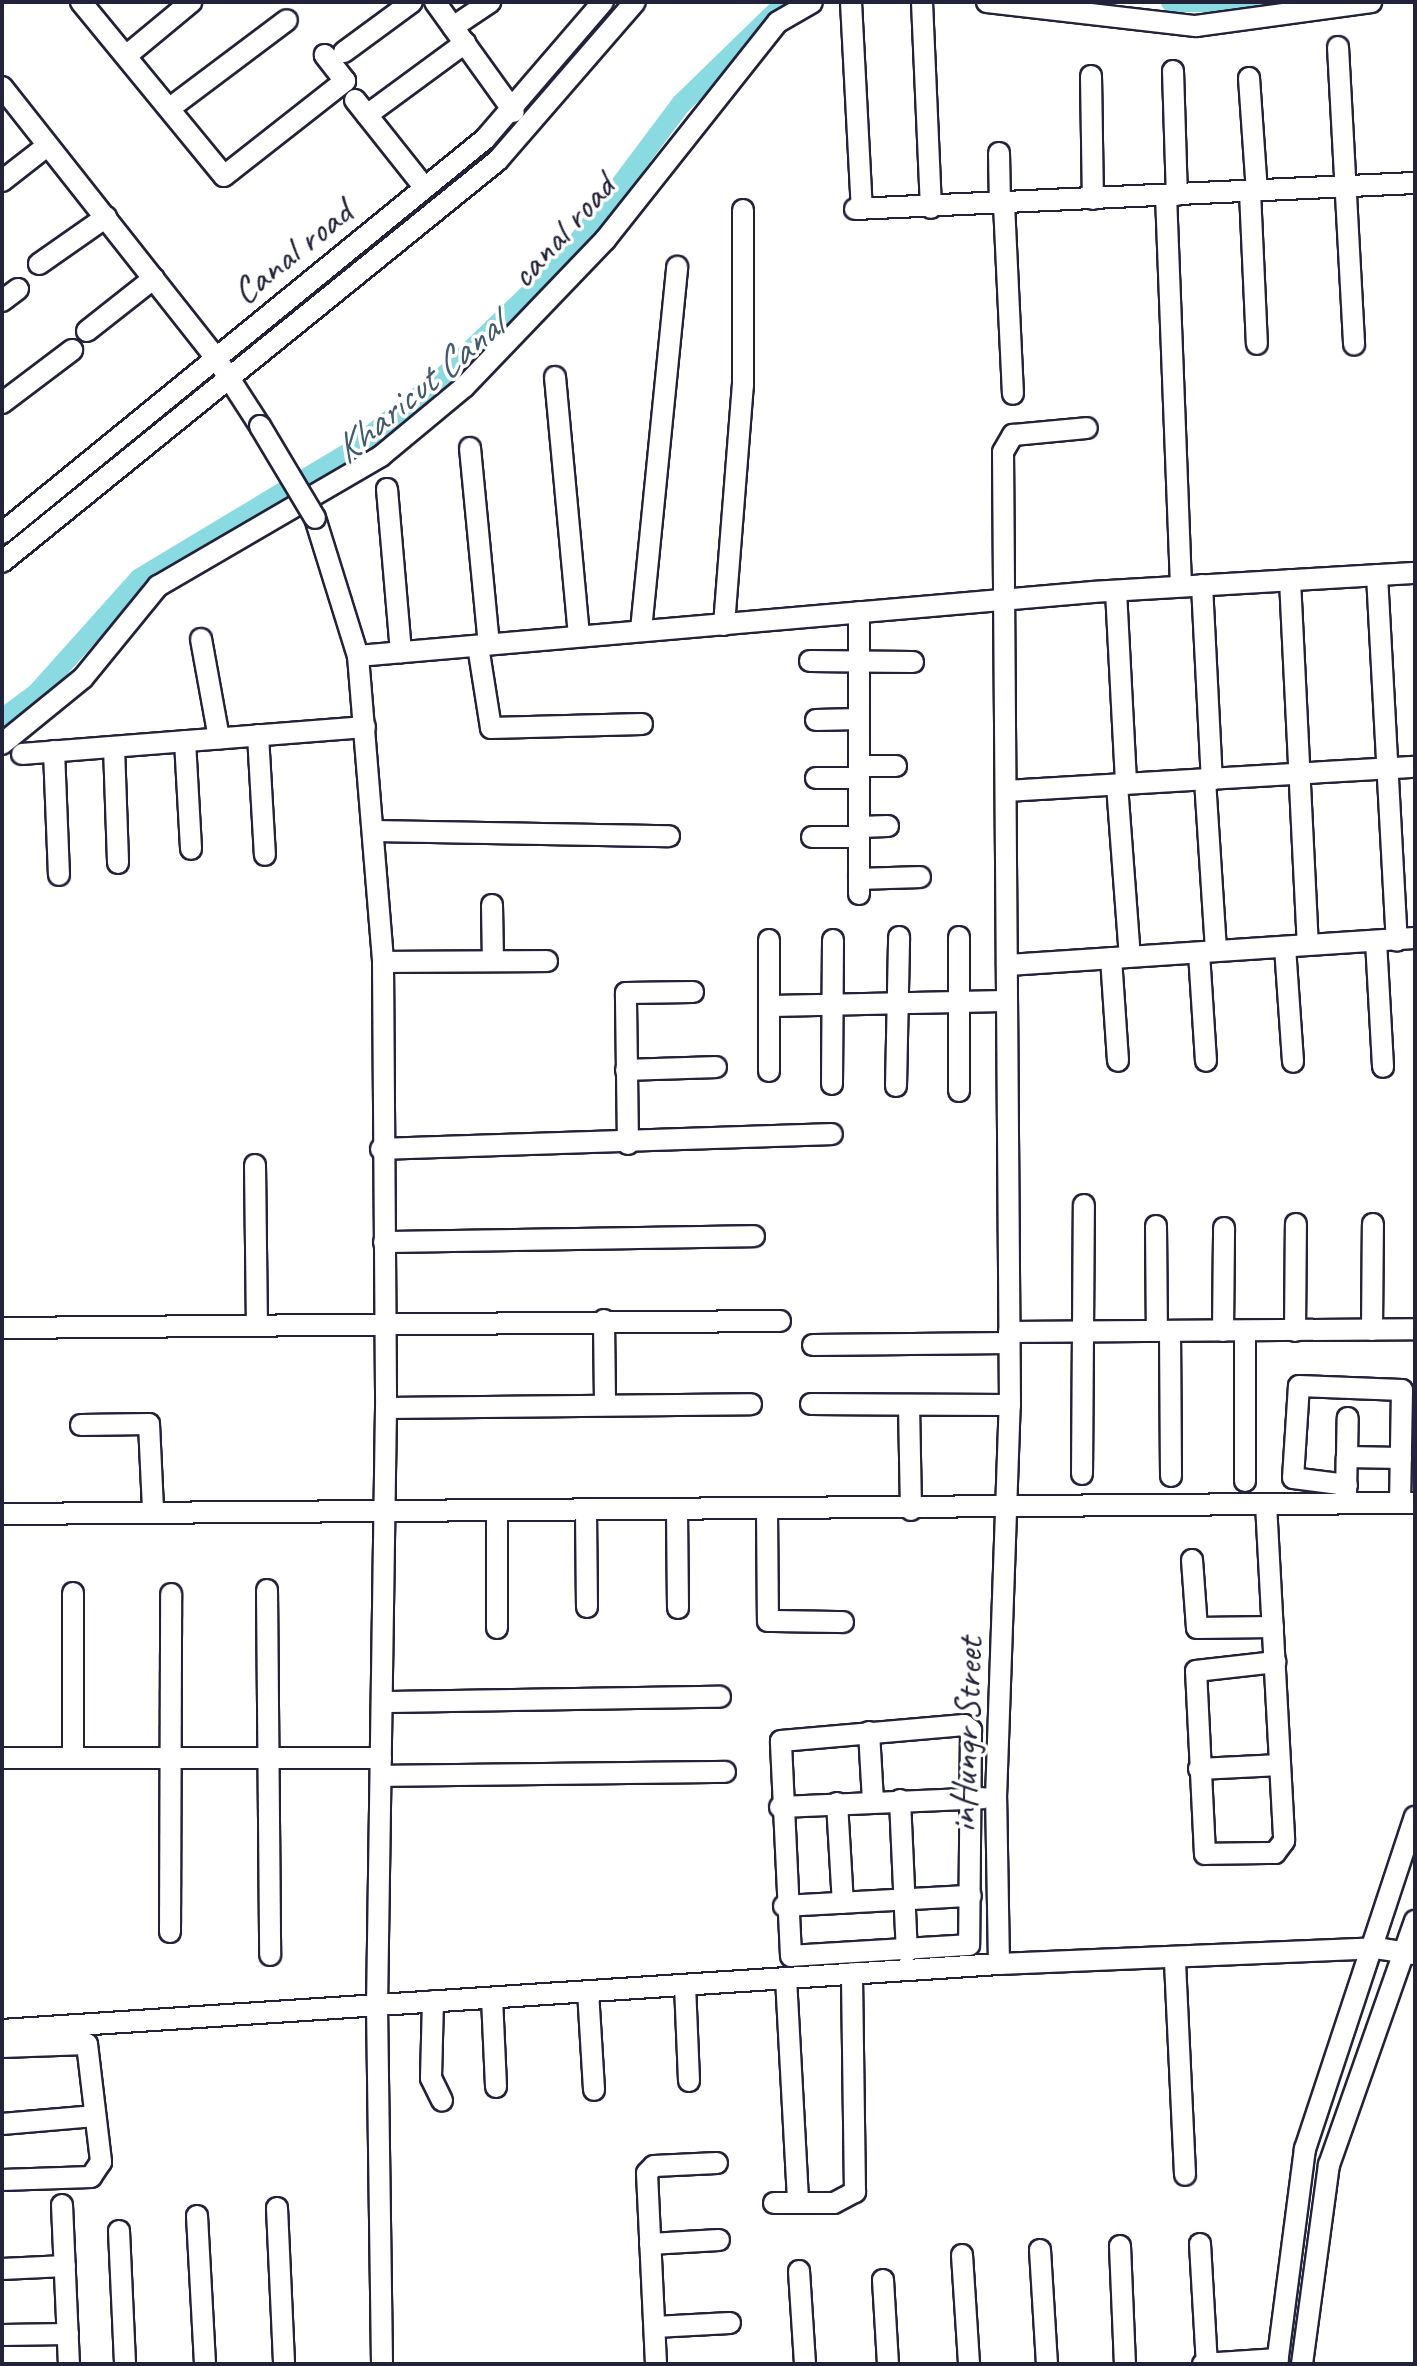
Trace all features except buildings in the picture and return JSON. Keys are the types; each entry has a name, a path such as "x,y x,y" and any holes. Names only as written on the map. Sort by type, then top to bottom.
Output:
{"street":[{"path":"81,2 224,176 345,81 335,53 412,2"},
{"path":"126,56 191,2"},
{"path":"435,2 514,112"},
{"path":"425,188 361,108 459,35 490,2"},
{"name":"Canal road","path":"2,533 514,112 603,2"},
{"path":"2,562 227,376 498,160 635,2"},
{"name":"canal road","path":"2,744 83,678 158,586 369,463 464,387 605,240 778,22 812,2"},
{"path":"851,2 859,209 1415,183"},
{"path":"922,2 931,208"},
{"path":"987,2 1196,26 1371,2"},
{"path":"170,108 287,20"},
{"path":"1338,47 1354,345"},
{"path":"1173,71 1171,195 1191,585 1208,780 1206,1061"},
{"path":"1091,76 1093,199"},
{"path":"1249,78 1257,344"},
{"path":"2,87 216,358 260,426 315,518 358,656 383,962 381,1149 386,1408 384,1702 377,2005 382,2364"},
{"path":"2,181 48,145"},
{"path":"999,153 1013,394"},
{"path":"724,625 743,385 743,210"},
{"path":"39,264 106,217"},
{"path":"641,630 677,267"},
{"path":"87,331 154,278"},
{"path":"2,403 72,350"},
{"path":"555,377 579,636"},
{"name":"inHungr Street","path":"999,1964 996,1798 1010,1405 1003,452 1013,435 1087,428"},
{"path":"470,448 491,728 642,724"},
{"path":"387,489 401,652"},
{"path":"358,656 1191,585 1415,573"},
{"path":"1007,965 1406,939 1388,769 1377,575"},
{"path":"1290,580 1308,945"},
{"path":"1116,591 1122,784 1118,1061"},
{"path":"859,612 859,886 920,877"},
{"path":"201,639 219,738"},
{"path":"810,661 913,662"},
{"path":"816,720 859,719"},
{"path":"22,754 365,727"},
{"path":"258,735 265,855"},
{"path":"185,741 191,849"},
{"path":"114,747 118,863"},
{"path":"54,751 59,875"},
{"path":"816,778 896,766"},
{"path":"1006,791 1415,767"},
{"path":"812,837 888,826"},
{"path":"374,831 669,836"},
{"path":"492,905 493,961"},
{"path":"896,1086 899,937"},
{"path":"959,937 959,1091"},
{"path":"769,940 769,1071"},
{"path":"832,1084 833,940"},
{"path":"1376,941 1383,1067"},
{"path":"1285,947 1293,1062"},
{"path":"383,962 547,961"},
{"path":"628,1144 626,993 693,992"},
{"path":"770,1006 1006,1001"},
{"path":"626,1070 716,1067"},
{"path":"381,1149 628,1144 832,1134"},
{"path":"255,1165 257,1322"},
{"path":"1082,1474 1079,1332 1084,1205"},
{"path":"1295,1331 1296,1224"},
{"path":"1372,1330 1373,1224"},
{"path":"1156,1226 1171,1476"},
{"path":"1223,1331 1224,1228"},
{"path":"384,1242 754,1236"},
{"path":"2,1328 386,1319 780,1321"},
{"path":"604,1320 605,1405"},
{"path":"813,1345 1079,1332 1415,1329"},
{"path":"1245,1331 1245,1481"},
{"path":"2,1514 153,1510 384,1516 1008,1509 1266,1504 1346,1495 1408,1494 1401,1458 1400,1388 1299,1386 1293,1478 1346,1495"},
{"path":"386,1408 751,1404"},
{"path":"811,1404 1010,1405"},
{"path":"909,1405 911,1510"},
{"path":"1346,1495 1348,1418"},
{"path":"81,1425 149,1424 153,1510"},
{"path":"1347,1457 1401,1458"},
{"path":"1266,1504 1275,1662 1284,1841 1275,1853 1205,1854 1199,1769 1198,1667 1275,1662"},
{"path":"767,1511 768,1621 843,1622"},
{"path":"677,1512 678,1608"},
{"path":"586,1513 587,1607"},
{"path":"497,1514 497,1628"},
{"path":"1192,1560 1197,1628 1273,1627"},
{"path":"267,1590 270,1955"},
{"path":"73,1593 73,1757"},
{"path":"170,1932 173,1757 171,1594"},
{"path":"384,1702 720,1697"},
{"path":"970,1727 969,1945 907,1952 791,1956 784,1906 781,1741 869,1732 970,1727"},
{"path":"869,1732 873,1801"},
{"path":"2,1758 270,1758 381,1767 725,1772"},
{"path":"1199,1769 1280,1765"},
{"path":"780,1807 996,1798"},
{"path":"900,1800 907,1952"},
{"path":"837,1803 843,1903"},
{"path":"1200,2244 1205,2364 1278,2361 1305,2149 1333,2048 1376,1948 1415,1817"},
{"path":"784,1906 971,1896"},
{"path":"1302,2364 1329,2165 1410,1954 1415,1921"},
{"path":"2,2030 999,1964 1175,1962 1376,1948 1410,1954"},
{"path":"1175,1962 1185,2175"},
{"path":"774,2203 836,2202 855,2192 852,1973"},
{"path":"786,1978 798,2203"},
{"path":"685,1985 689,2081"},
{"path":"588,1991 594,2090"},
{"path":"492,1998 496,2087"},
{"path":"433,2001 431,2078 442,2101"},
{"path":"2,2047 87,2044 95,2116 97,2175 2,2180"},
{"path":"2,2124 95,2116"},
{"path":"656,2364 649,2168 717,2163"},
{"path":"62,2205 69,2364"},
{"path":"277,2208 284,2364"},
{"path":"197,2216 205,2364"},
{"path":"119,2231 125,2364"},
{"path":"650,2244 719,2240"},
{"path":"1120,2246 1125,2364"},
{"path":"1040,2250 1047,2364"},
{"path":"962,2255 969,2364"},
{"path":"2,2269 65,2266"},
{"path":"799,2271 805,2364"},
{"path":"883,2280 888,2364"},
{"path":"655,2327 730,2323"},
{"path":"2,2335 68,2334"}],"waterway":[{"name":"Kharicut Canal","path":"2,719 37,693 140,578 350,452 444,376 565,259 681,104 786,2"},
{"name":"Kharicut Canal","path":"1171,2 1256,2"}]}
